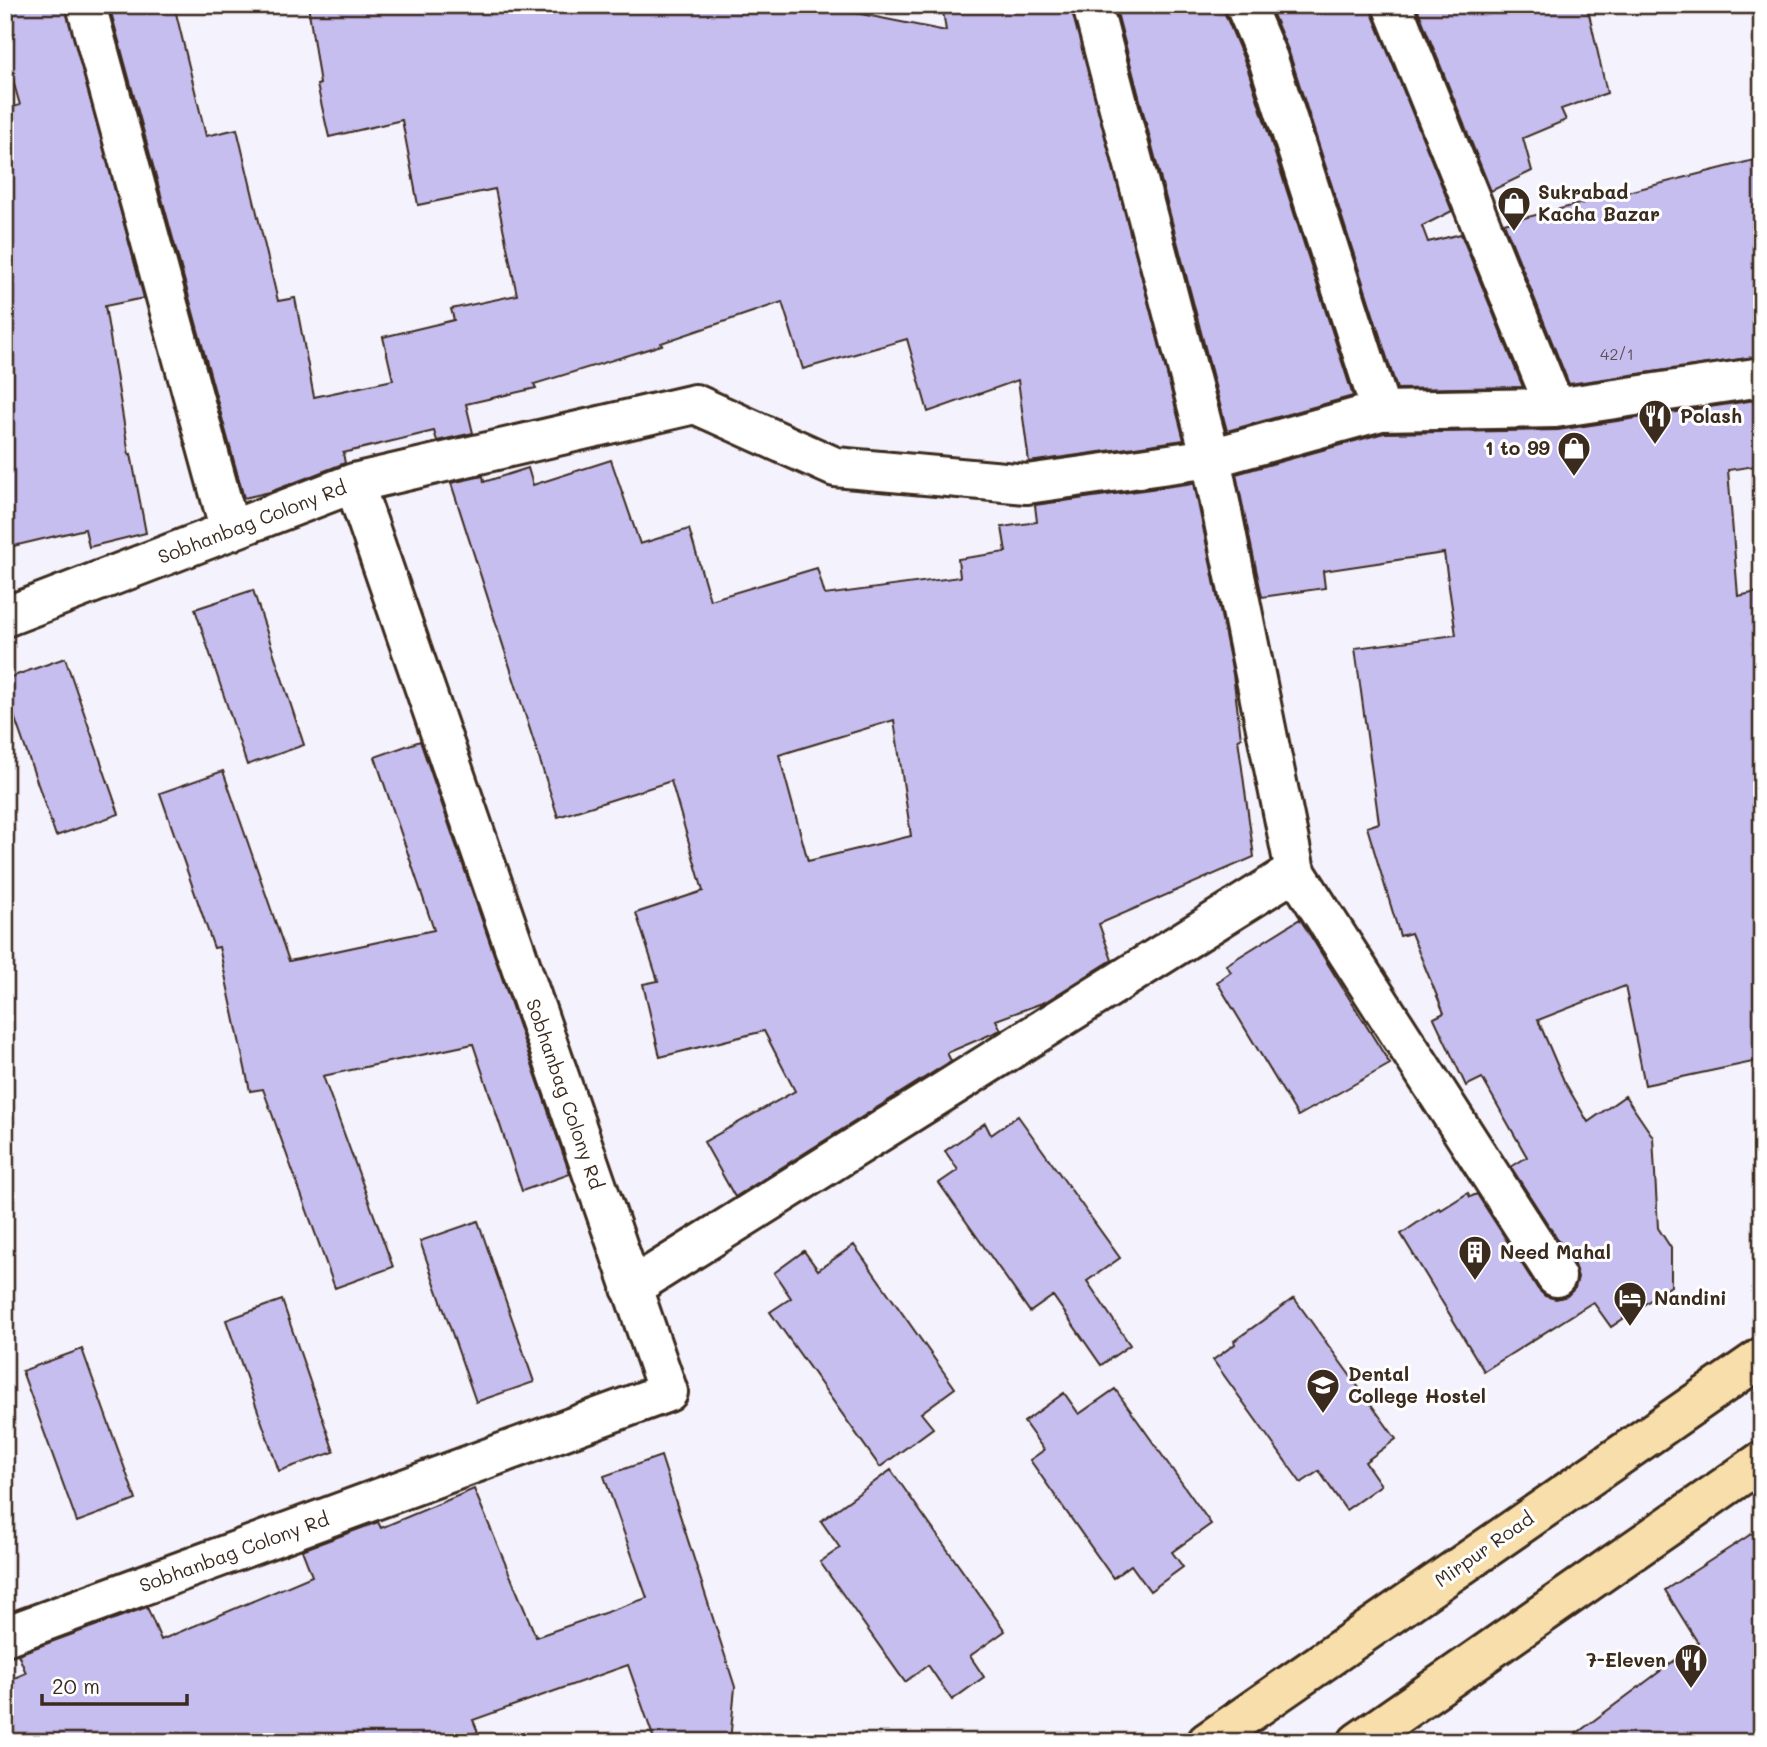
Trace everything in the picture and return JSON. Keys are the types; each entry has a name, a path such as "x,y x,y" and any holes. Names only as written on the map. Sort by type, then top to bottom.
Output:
{"highway":[{"name":"Mirpur Road","path":"1207,1742 1762,1357"},
{"path":"1358,1742 1762,1461"}],"street":[{"path":"86,5 230,531"},
{"path":"1093,5 1211,458 1295,871 1556,1277"},
{"path":"1245,5 1268,59 1381,411"},
{"path":"1392,5 1555,408"},
{"path":"354,483 695,404 835,467 1027,484 1211,458 1381,411 1555,408 1762,377"},
{"name":"Sobhanbag Colony Rd","path":"5,617 354,483 668,1392 5,1636"},
{"path":"631,1288 1295,871"}],"building":[{"path":"5,5 65,5 144,298 105,306 129,455 131,454 146,533 89,547 85,529 5,548 5,109 20,105 5,53"},
{"path":"109,5 174,5 206,136 237,129 278,301 295,298 314,397 393,380 383,337 454,320 451,309 517,295 495,189 418,205 402,120 329,137 317,85 320,84 308,5 816,5 946,31 943,11 978,5 1071,5 1184,440 1029,462 1018,380 928,412 907,339 803,369 782,302 661,343 662,345 534,384 536,388 466,404 473,433 437,441 434,431 343,453 345,463 270,492 244,498"},
{"path":"1115,5 1224,5 1225,14 1247,67 1353,396 1227,431"},
{"path":"1269,5 1371,5 1452,211 1422,226 1428,242 1461,234 1523,387 1397,389 1289,52"},
{"path":"1416,5 1587,5 1607,93 1561,109 1566,120 1523,138 1532,171 1491,191"},
{"path":"1762,158 1762,356 1569,384 1504,223"},
{"path":"1762,399 1762,465 1728,470 1738,596 1762,591 1762,1060 1645,1085 1625,986 1538,1020 1564,1081 1588,1122 1625,1096 1653,1137 1658,1228 1671,1248 1671,1286 1611,1327 1593,1302 1484,1371 1401,1234 1439,1208 1441,1210 1468,1193 1470,1197 1477,1194 1545,1296 1556,1299 1567,1296 1575,1288 1578,1277 1574,1265 1511,1167 1527,1157 1482,1078 1466,1086 1434,1018 1444,1013 1411,933 1400,936 1367,827 1379,823 1355,648 1456,635 1444,553 1323,571 1325,588 1262,597 1236,474 1384,433 1558,430"},
{"path":"611,460 640,544 689,529 710,600 817,568 825,595 960,577 958,559 1006,552 1002,527 1037,522 1035,505 1194,483 1233,674 1241,738 1238,739 1254,857 1099,924 1112,960 1045,1002 996,1020 1001,1030 947,1053 951,1061 735,1197 704,1142 795,1091 764,1031 660,1057 643,984 658,981 636,913 703,891 671,781 558,817 451,483 483,476 484,482 528,468 533,485","holes":["894,720 911,836 808,861 779,755"]},
{"path":"253,590 304,745 247,765 195,609"},
{"path":"65,658 119,814 56,836 5,690 5,679"},
{"path":"420,741 570,1174 522,1191 473,1044 323,1076 393,1267 335,1288 263,1089 250,1091 219,947 214,948 160,793 223,771 289,961 434,930 375,757"},
{"path":"1300,919 1390,1064 1298,1116 1217,982 1231,972 1226,965"},
{"path":"1018,1116 1120,1258 1087,1281 1130,1345 1101,1365 1053,1296 1030,1312 939,1183 958,1170 945,1151 985,1123 991,1135"},
{"path":"478,1221 534,1382 476,1402 420,1241"},
{"path":"854,1245 955,1388 921,1413 933,1428 880,1467 770,1312 791,1298 774,1273 804,1251 818,1270"},
{"path":"1294,1298 1396,1439 1365,1462 1381,1485 1346,1510 1319,1471 1301,1483 1213,1360 1235,1344 1234,1341"},
{"path":"282,1300 334,1452 279,1471 226,1320"},
{"path":"82,1349 136,1500 77,1522 22,1371"},
{"path":"1115,1389 1211,1524 1172,1552 1183,1567 1150,1591 1131,1565 1113,1578 1030,1460 1044,1450 1024,1422 1064,1393 1079,1414"},
{"path":"661,1456 735,1687 730,1742 655,1742 628,1665 473,1720 478,1732 457,1742 5,1742 5,1682 26,1673 18,1654 147,1607 161,1640 312,1576 302,1550 378,1522 381,1528 474,1489 536,1637 647,1598 604,1476"},
{"path":"891,1470 1005,1631 970,1656 984,1677 952,1700 928,1665 905,1682 820,1562 840,1548 821,1521"},
{"path":"1762,1527 1762,1742 1565,1742 1698,1643 1665,1590"}],"place":[{"name":"Sukrabad Kacha Bazar","path":"1514,233"},
{"name":"Polash","path":"1655,446"},
{"name":"1 to 99","path":"1574,478"},
{"name":"Need Mahal","path":"1475,1282"},
{"name":"Nandini","path":"1630,1328"},
{"name":"Dental College Hostel","path":"1323,1415"},
{"name":"7-Eleven","path":"1691,1690"}]}
